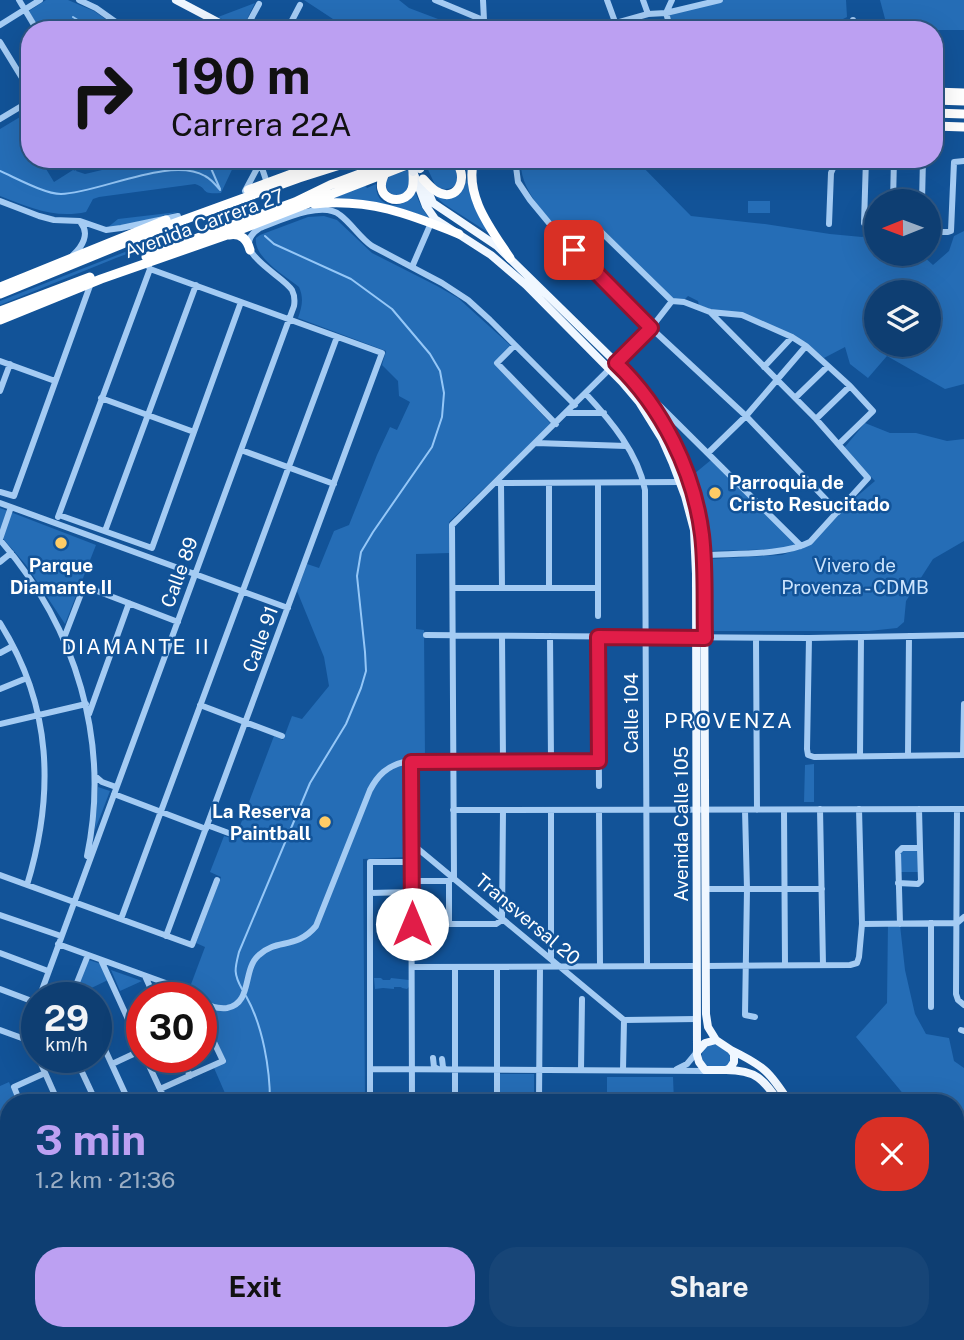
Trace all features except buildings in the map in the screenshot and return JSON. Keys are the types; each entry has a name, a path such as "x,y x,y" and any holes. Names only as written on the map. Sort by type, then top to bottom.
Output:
{"highway":[{"path":"943,92 964,93"},
{"path":"943,100 964,101"},
{"path":"943,113 964,114"},
{"path":"943,126 964,127"},
{"name":"Avenida Carrera 27","path":"0,287 308,168"},
{"path":"0,295 164,227 330,168"},
{"path":"0,311 295,202 376,168"},
{"path":"418,168 437,192 446,194 459,187 462,178 460,168"},
{"path":"386,172 381,182 382,191 388,198 397,200 405,197 411,190 418,168"},
{"name":"Avenida Carrera 27","path":"0,320 90,283 148,265 386,172 418,168"},
{"path":"472,168 471,176 477,204 510,258"},
{"path":"302,206 340,203 396,210 459,234"},
{"path":"224,236 242,236 248,242 250,250"}],"main road":[{"path":"176,0 190,4 216,21"},
{"name":"Avenida Calle 105","path":"418,168 424,200 431,214 518,277 613,366 634,380 661,419 680,458 698,511 704,555 701,637 702,966 706,1021 716,1040"},
{"name":"Avenida Calle 105","path":"418,168 436,206 486,238 510,258 613,366 650,419 667,451 689,509 695,537 701,637"},
{"name":"Avenida Calle 105","path":"697,1052 706,889 701,810"},
{"path":"774,1094 759,1077 744,1071 708,1071 701,1066 697,1052 705,1043 716,1040 762,1066 784,1094"},
{"path":"726,1070 733,1065 735,1058 731,1050"}],"street":[{"path":"19,0 31,21"},
{"path":"0,25 40,0"},
{"path":"79,0 115,21"},
{"path":"435,0 484,20 483,0"},
{"path":"461,0 463,12"},
{"path":"607,0 615,21"},
{"path":"643,0 648,14"},
{"path":"669,21 667,12 672,0"},
{"path":"630,21 648,14 720,0"},
{"path":"250,21 258,4"},
{"path":"292,21 300,5"},
{"path":"207,21 209,17"},
{"path":"0,42 21,76"},
{"path":"1,116 21,106"},
{"path":"942,232 951,231 952,227 954,162 964,161"},
{"path":"245,191 257,168"},
{"path":"263,168 267,183"},
{"path":"516,168 518,182 530,200 574,250 651,328 746,416 838,512"},
{"path":"829,224 834,168"},
{"path":"865,189 866,168"},
{"path":"893,189 894,168"},
{"path":"922,189 923,168"},
{"path":"0,201 39,216 76,221 106,230 178,216"},
{"path":"250,250 250,237 260,228 304,212 330,210 340,215 366,242 462,295 575,405"},
{"path":"67,260 79,249 85,236 84,226 76,221"},
{"path":"412,267 431,223"},
{"path":"574,250 593,224 672,302 684,302 710,312 743,315 806,346 873,411 839,444"},
{"name":"Calle 89","path":"44,982 295,302 289,286 257,260 250,250"},
{"path":"56,523 148,265 337,337 121,919"},
{"path":"0,492 13,496 90,283"},
{"path":"105,531 196,285"},
{"path":"59,514 152,548 241,302"},
{"path":"449,924 453,810 452,525 498,483 586,394 651,328 672,302"},
{"path":"704,555 783,550 802,546 810,542 868,478 816,419 710,312"},
{"name":"Calle 91","path":"166,936 382,353 337,337"},
{"path":"764,367 792,337"},
{"path":"515,345 497,363 556,424"},
{"path":"709,452 746,416 806,346"},
{"path":"0,361 55,381"},
{"path":"0,391 10,365"},
{"path":"795,398 828,366"},
{"path":"634,380 802,546"},
{"path":"816,419 850,386"},
{"name":"Calle 104","path":"586,394 604,413 626,446 644,482 646,500 647,966"},
{"path":"101,398 194,432"},
{"path":"567,413 604,413"},
{"path":"536,443 626,446"},
{"path":"241,450 334,484"},
{"path":"598,482 598,616"},
{"path":"498,483 680,482"},
{"path":"498,483 502,588"},
{"path":"549,483 549,588"},
{"path":"0,503 288,608"},
{"path":"11,507 0,540 40,592 64,638 79,677 89,716 95,776 92,830 80,883"},
{"path":"0,562 11,553"},
{"path":"64,638 84,586 178,622"},
{"path":"453,588 598,588"},
{"path":"89,716 129,603"},
{"path":"0,623 27,678 38,715 44,758 45,794 39,843 27,885"},
{"path":"426,635 755,638 964,635"},
{"path":"502,636 503,762"},
{"path":"550,636 551,761"},
{"path":"908,755 909,636"},
{"path":"598,637 599,786"},
{"path":"860,756 861,637"},
{"path":"755,638 757,810"},
{"path":"809,638 807,753 810,756 964,755 964,704"},
{"path":"0,653 13,646"},
{"path":"0,689 27,678"},
{"path":"0,724 86,704"},
{"path":"200,705 282,736"},
{"path":"217,1007 229,1008 240,1001 257,956 271,947 302,939 316,926 374,784 387,768 398,763 411,762 599,761"},
{"path":"411,762 412,1094"},
{"path":"95,776 115,791 160,812 233,835"},
{"path":"820,809 823,965"},
{"path":"412,967 857,963 862,924 859,809"},
{"path":"898,883 918,884 921,881 919,809"},
{"path":"453,810 960,809 956,993 962,1004"},
{"path":"412,924 501,922 503,810"},
{"path":"551,810 551,959"},
{"path":"599,810 600,966"},
{"path":"746,810 745,1015 755,1017"},
{"path":"784,810 785,965"},
{"name":"Transversal 20","path":"411,843 451,879 624,1020"},
{"path":"900,924 898,852 902,848 920,848"},
{"path":"370,1094 370,862 412,862"},
{"path":"0,875 192,945 217,880"},
{"path":"412,881 451,879"},
{"path":"706,889 822,889"},
{"path":"370,893 412,892"},
{"path":"0,915 61,936"},
{"path":"862,924 957,923 964,917"},
{"path":"931,923 931,1007"},
{"path":"58,944 159,982"},
{"path":"0,953 48,971"},
{"path":"77,982 88,955"},
{"path":"101,960 126,1015"},
{"path":"455,967 456,1094"},
{"path":"497,967 497,1094"},
{"path":"539,1094 540,967"},
{"path":"145,976 148,982"},
{"path":"0,989 21,996"},
{"path":"581,1070 582,999"},
{"path":"623,1070 624,1020 697,1019"},
{"path":"0,1030 21,1038"},
{"path":"217,1048 223,1061 217,1064"},
{"path":"675,1070 687,1064 697,1052"},
{"path":"433,1058 435,1067 442,1069"},
{"path":"442,1059 442,1069"},
{"path":"112,1066 125,1094"},
{"path":"370,1069 708,1071"},
{"path":"17,1094 14,1087 45,1073 54,1094"},
{"path":"82,1073 92,1094"},
{"path":"152,1073 162,1094"},
{"path":"160,1089 197,1073"}],"green space":[{"path":"46,0 68,0 94,11 108,21 35,21 29,11"},
{"path":"304,0 399,0 409,8 443,21 337,21"},
{"path":"720,0 846,0 847,17 839,21 673,21 665,10"},
{"path":"880,0 964,0 964,30 943,30 943,21 886,21"},
{"path":"255,3 246,21 226,21 218,17"},
{"path":"21,116 21,168 45,168 54,182 73,170 85,174 110,168 233,168 221,193 207,192 195,184 99,197 93,199 86,212 53,213 0,196 0,129"},
{"path":"427,168 455,168 458,173 456,184 452,188 436,187"},
{"path":"466,168 469,168 471,198 489,233 434,195 447,199 454,196 466,183"},
{"path":"522,168 644,168 691,216 864,236 864,266 942,266 942,257 949,251 954,236 964,231 964,384 945,389 889,357 941,357 941,280 864,280 864,357 886,357 868,378 850,364 845,347 824,358 808,345 743,313 714,311 699,305 698,301 688,296 684,300 672,299 593,222 574,245 547,217 531,195"},
{"path":"408,170 408,191 397,196 390,192 385,181 390,176"},
{"path":"376,184 380,199 391,205 404,202 415,192 429,218 380,204 328,199 365,185 367,188"},
{"path":"748,201 770,201 770,213 748,213"},
{"path":"178,212 114,228 107,228 118,219"},
{"path":"324,216 337,220 372,253 458,298 511,346 494,363 551,424 449,522 449,553 416,554 416,629 424,630 425,759 408,759 409,857 363,859 365,1094 225,1094 216,1073 217,1066 226,1062 217,1043 217,982 192,982 205,947 196,943 221,877 210,872 224,836 235,839 274,736 283,740 292,716 302,719 329,686 324,657 297,591 307,564 319,568 334,531 349,525 390,427 397,430 410,402 399,396 398,381 382,365 386,351 298,318 302,302 299,287 271,266 259,252 256,238 308,217"},
{"path":"153,241 154,244 0,305 0,301"},
{"name":"Vivero de Provenza - CDMB","path":"865,423 890,433 916,433 947,441 964,439 964,541 933,559 906,601 904,622 897,628 869,631 711,631 710,559 782,555 809,545 842,509 875,481 844,448"},
{"path":"711,460 798,546 782,549 708,551 704,512 694,474"},
{"name":"Parque Diamante II","path":"0,508 96,545 65,624 26,565 0,535"},
{"path":"814,764 814,802 804,802 805,765"},
{"path":"98,787 110,791 95,830"},
{"path":"898,850 919,850 920,872 898,872"},
{"path":"888,922 900,925 905,970 915,1014 926,1034 949,1038 954,1061 964,1068 964,1094 903,1094 856,1037 887,1003"},
{"path":"86,959 101,964 108,980 104,982 77,982"},
{"path":"111,970 142,981 126,982 126,988 120,991"},
{"path":"374,978 409,980 409,987 375,989"},
{"path":"711,1044 728,1051 732,1061 730,1064 721,1068 708,1068 701,1060 703,1049"},
{"path":"500,1074 534,1074 534,1094 500,1094"},
{"path":"607,1077 673,1077 674,1094 607,1094"},
{"path":"9,1082 14,1094 0,1094 0,1086"}],"waterway":[{"path":"73,17 79,21"},
{"path":"211,168 220,189"},
{"path":"0,171 39,189 61,194 173,170 190,171 205,176 220,190"},
{"path":"242,989 236,970 239,952 310,783 346,724 366,671 357,576 361,552 432,447 442,417 444,393 440,371 430,354 392,309 351,279 274,244 265,236"},
{"path":"246,996 257,1021 264,1048 270,1094"}],"place":[{"name":"Parroquia de Cristo Resucitado","path":"715,493"},
{"name":"Parque Diamante II","path":"61,543"},
{"name":"La Reserva Paintball","path":"325,822"}],"district":[{"name":"DIAMANTE II","path":"136,646"},
{"name":"PROVENZA","path":"729,720"}],"route":[{"path":"412,924 411,762 599,761 598,637 705,638 703,543 691,488 661,419 634,380 616,363 651,328 574,250"}]}
